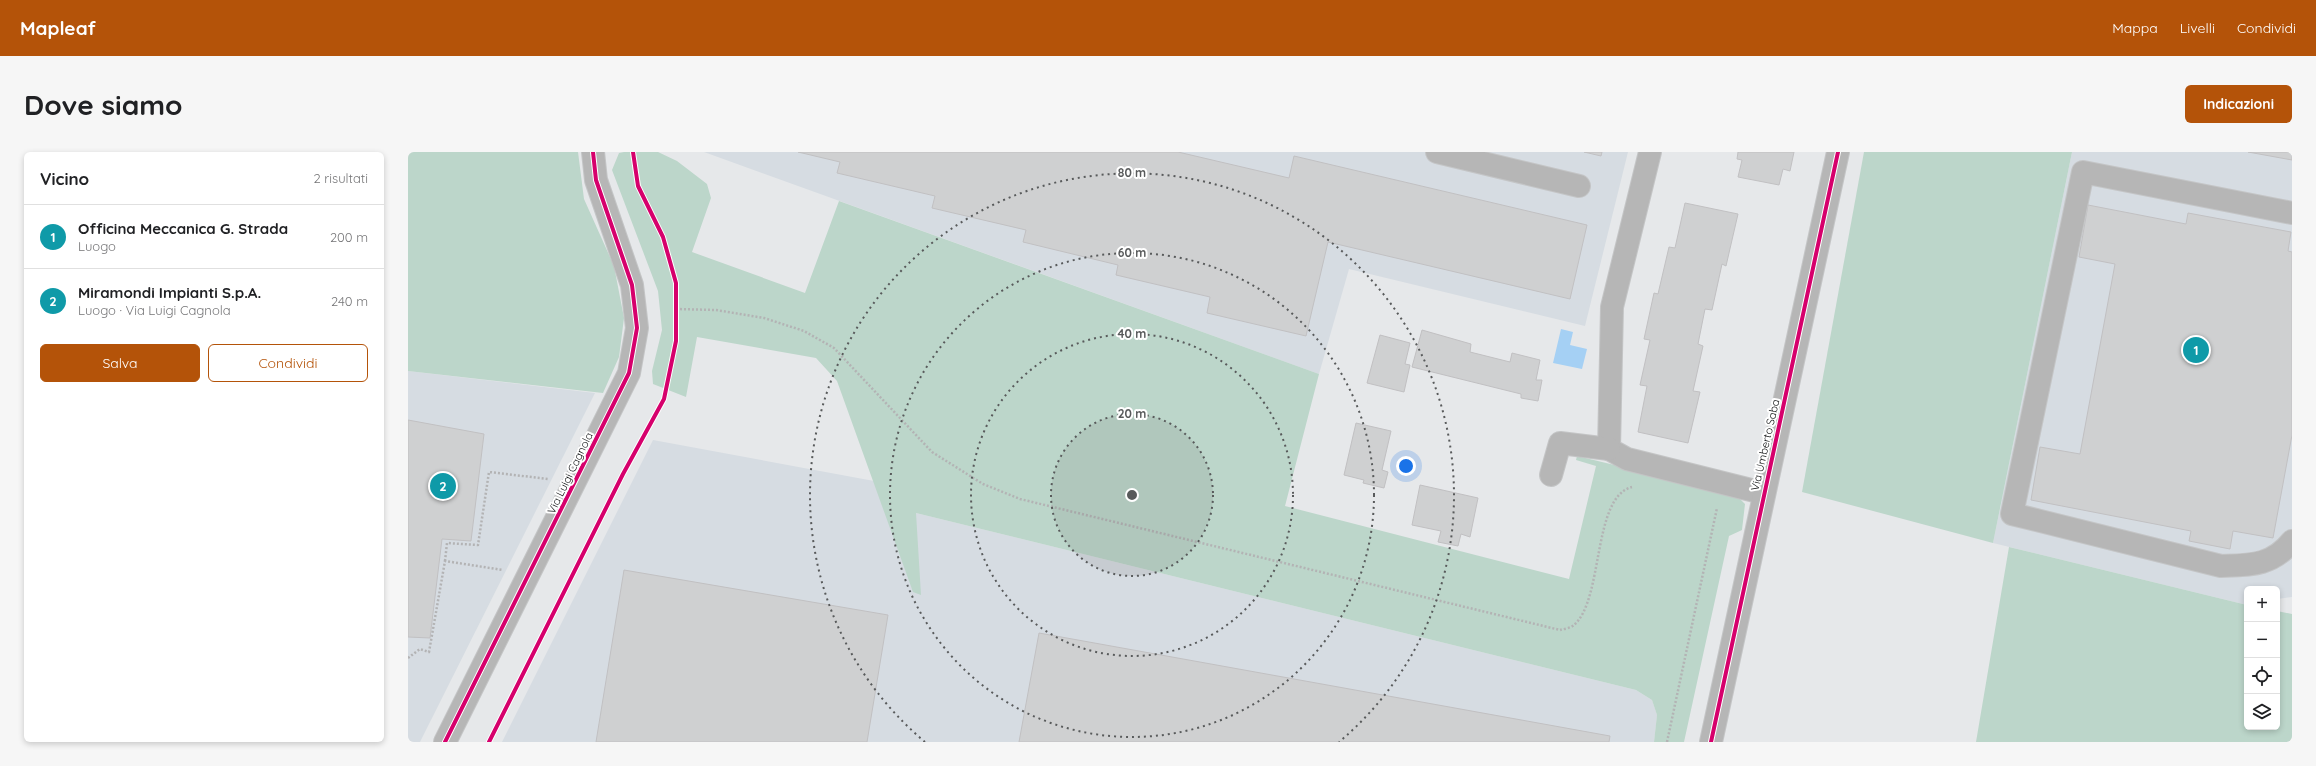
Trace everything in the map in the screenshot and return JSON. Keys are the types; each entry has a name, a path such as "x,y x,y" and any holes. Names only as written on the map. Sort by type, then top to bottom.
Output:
{"street":[{"name":"Via Luigi Cagnola","path":"445,742 576,483 629,373 637,328 632,285 596,180 593,152"},
{"path":"1437,152 1578,186"},
{"path":"1609,449 1612,307 1650,152"},
{"name":"Via Umberto Saba","path":"1712,742 1763,493 1838,152"},
{"path":"2292,213 2083,172 2012,514 2221,566 2256,565 2282,554 2292,541"},
{"path":"1551,474 1560,443 1609,449 1627,459 1763,493"}],"path":[{"path":"676,302 676,315"},
{"path":"676,309 716,310 764,318 804,331 834,348 932,452 983,484 1020,499 1560,630 1573,626 1586,610 1607,516 1614,500 1620,493 1631,486 1638,488"},
{"path":"408,658 420,648 429,652 447,543 478,545 489,472 576,483"},
{"path":"1710,505 1759,517"},
{"path":"1667,742 1717,506"},
{"path":"445,561 529,575"}],"shaded area":[{"path":"704,152 1628,152 1585,326 1349,269 1319,374"},
{"path":"2072,152 2292,152 2292,597 2280,599 2280,586 2244,586 2244,604 1993,543"},
{"path":"408,371 595,393 420,742 408,742"},
{"path":"653,440 874,481 916,513 1636,690 1652,700 1657,715 1654,742 502,742"}],"green space":[{"path":"408,152 578,152 584,199 614,266 624,318 619,357 603,393 408,371"},
{"path":"658,152 677,161 707,184 711,198 692,252 805,293 839,201 1319,374 1285,506 1569,579 1596,466 1576,460 1577,456 1735,494 1745,504 1742,530 1729,536 1684,742 1654,742 1657,715 1652,700 1636,690 916,513 921,595 913,592 837,381 816,358 697,337 686,397 653,384 652,371 662,330 658,291 612,170 619,153"},
{"path":"1864,152 2072,152 1993,543 1802,492"},
{"path":"2009,547 2244,604 2244,730 2280,730 2280,612 2292,614 2292,742 1976,742"}],"water":[{"path":"1561,329 1573,332 1570,345 1587,349 1582,369 1553,363"}],"building":[{"path":"798,152 1178,152 1289,178 1294,156 1587,225 1570,299 1328,242 1306,336 1207,313 1210,297 1116,275 1118,265 1023,242 1026,230 932,208 935,196 837,173 840,162"},
{"path":"1584,152 1602,152 1601,156"},
{"path":"1738,152 1794,152 1790,171 1783,169 1779,185 1738,177 1742,160 1737,159"},
{"path":"2248,152 2292,152 2292,160"},
{"path":"1685,203 1738,214 1726,266 1722,264 1712,310 1705,309 1698,344 1703,346 1693,391 1700,392 1688,443 1638,432 1647,386 1640,385 1650,340 1644,339 1654,293 1658,294 1669,247 1675,248"},
{"path":"2088,205 2186,224 2188,213 2291,232 2288,251 2292,252 2292,435 2273,538 2233,531 2230,549 2189,541 2191,531 2031,500 2040,447 2080,454 2115,264 2079,257"},
{"path":"1422,330 1471,344 1470,352 1510,362 1512,353 1540,360 1536,380 1542,380 1538,401 1521,398 1521,394 1412,367"},
{"path":"1380,335 1410,343 1405,364 1410,365 1404,392 1367,383"},
{"path":"408,420 484,434 471,541 442,539 430,638 408,637"},
{"path":"1356,423 1391,431 1382,470 1388,472 1384,488 1363,483 1364,480 1344,475"},
{"path":"1420,485 1478,498 1470,537 1461,534 1458,546 1438,542 1441,531 1412,525"},
{"path":"624,570 888,615 867,742 596,742"},
{"path":"1039,633 1610,736 1609,742 1019,742"}],"cycle path":[{"path":"445,742 629,373 637,328 632,285 596,180 593,152"},
{"path":"489,742 623,474 664,399 676,341 676,283 663,237 638,186 633,152"},
{"path":"1711,742 1838,152"}],"place":[{"name":"Officina Meccanica G. Strada","path":"2196,350"},
{"name":"Miramondi Impianti S.p.A.","path":"443,486"}]}
